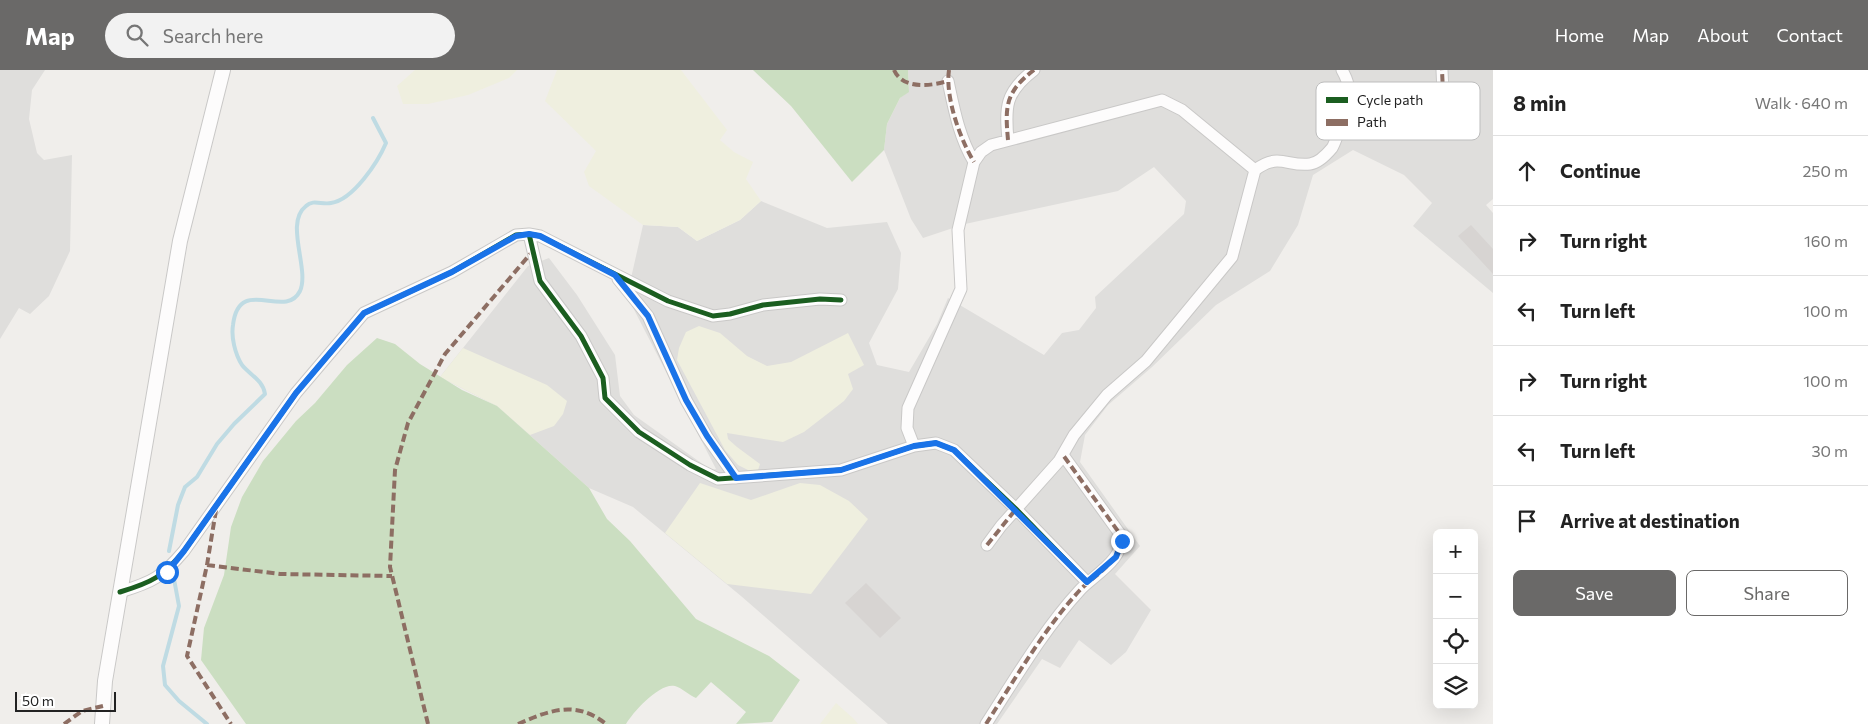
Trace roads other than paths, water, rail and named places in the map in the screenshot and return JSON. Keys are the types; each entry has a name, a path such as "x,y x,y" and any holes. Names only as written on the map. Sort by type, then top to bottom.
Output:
{"street":[{"path":"102,724 105,681 180,241 222,70"},
{"path":"1008,140 1006,106 1011,92 1034,70"},
{"path":"1342,70 1348,82"},
{"path":"948,81 957,124 966,149 974,162"},
{"path":"914,446 908,428 908,408 961,289 958,230 974,162 981,152 991,145 1008,140 1162,100 1182,110 1255,170"},
{"path":"987,544 1063,455 1074,435 1107,395 1146,361 1232,257 1255,170 1266,162 1278,160 1311,164 1323,158 1333,147 1335,140"},
{"path":"120,592 149,583 167,572 184,551 296,393 364,313 452,272 516,236 529,234 540,236 668,301 713,316 730,314 763,305 820,299 840,300"},
{"path":"529,234 540,281 581,336 603,378 605,398 639,432 690,465 718,479 841,470 914,446 936,443 954,450 1016,509 1087,582"},
{"path":"615,275 648,316 686,400 707,436 736,478"},
{"path":"986,724 1061,610 1087,582 1116,557 1122,541 1120,534 1063,455"}],"waterway":[{"path":"169,551 178,505 185,487 197,477 217,444 234,424 265,394 259,381 242,365 236,351 233,340 233,325 237,310 244,302 253,300 284,302 293,299 300,291 302,271 297,235 297,223 300,214 309,204 331,203 348,195 371,170 386,143 373,118"},
{"path":"174,579 179,606 163,666 165,685 179,701 207,724"}]}
